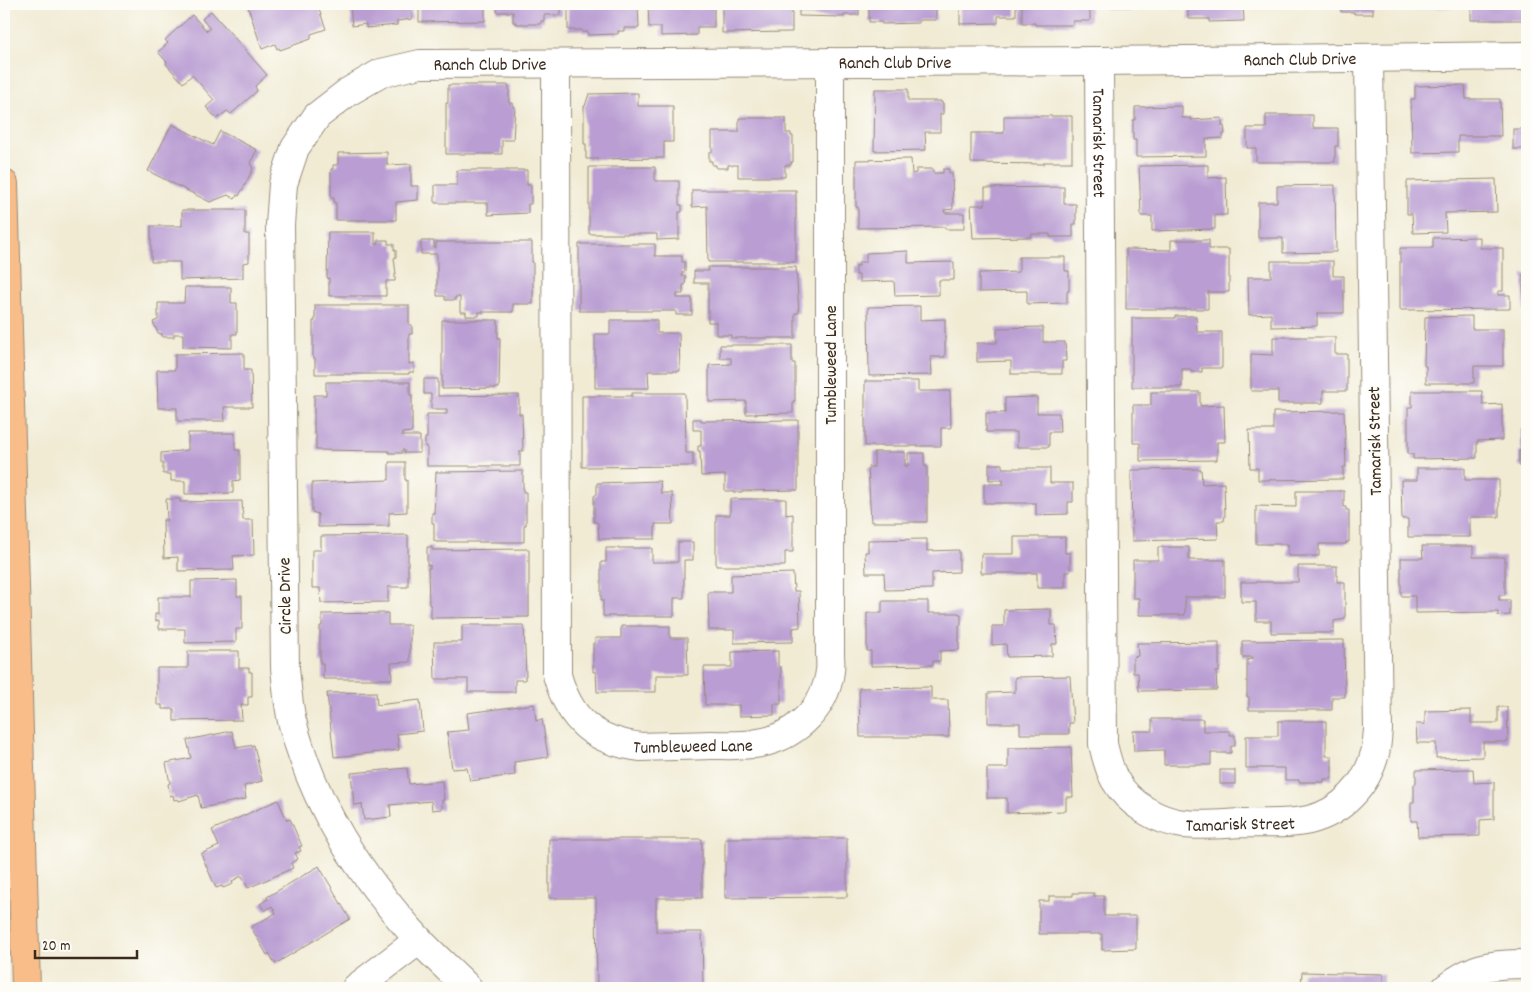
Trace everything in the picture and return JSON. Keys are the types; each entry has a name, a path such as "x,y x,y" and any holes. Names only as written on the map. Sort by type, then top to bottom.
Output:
{"main road":[{"path":"4,184 13,873 26,988"}],"street":[{"name":"Ranch Club Drive","path":"295,148 317,116 348,92 380,73 420,64 1099,61 1527,56"},
{"name":"Tamarisk Street","path":"1099,61 1103,744 1108,763 1116,781 1127,796 1144,810 1163,819 1184,824 1291,823 1327,814 1343,804 1356,791 1368,773 1376,752 1378,730 1368,58"},
{"name":"Tumbleweed Lane","path":"556,64 557,675 569,705 578,718 591,730 607,739 641,747 752,744 770,741 788,734 803,723 815,709 825,691 830,672 830,62"},
{"name":"Circle Drive","path":"295,148 283,184 280,225 285,668 291,719 307,772 329,819 363,871 457,985"},
{"path":"356,988 420,940"},
{"path":"1446,988 1458,978 1476,969 1494,964 1527,964"}],"building":[{"path":"247,4 317,4 326,29 311,34 311,39 280,50 279,48 277,49 275,44 262,49"},
{"path":"350,4 411,4 412,19 397,21 397,25 366,28 366,24 352,26"},
{"path":"419,4 485,4 485,21 419,22"},
{"path":"497,4 561,4 561,15 544,15 544,21 541,21 541,24 516,24 516,22 513,22 513,12 497,12"},
{"path":"568,4 638,4 639,28 624,28 624,31 618,31 618,34 588,35 588,32 582,32 582,30 568,30"},
{"path":"648,4 714,4 714,27 697,27 697,35 661,36 661,27 649,27"},
{"path":"722,4 792,4 792,32 722,33"},
{"path":"799,4 859,4 859,15 844,15 844,17 799,16"},
{"path":"869,4 936,4 936,20 919,20 919,23 882,24 881,22 869,22"},
{"path":"960,4 1016,4 1016,16 998,16 998,23 960,24"},
{"path":"1022,4 1090,4 1090,21 1073,21 1073,25 1022,23"},
{"path":"1098,4 1149,4 1149,7 1112,7 1098,6"},
{"path":"1176,4 1243,4 1244,21 1209,22 1209,19 1188,19 1188,8 1176,8"},
{"path":"1341,4 1373,4 1373,14 1341,12"},
{"path":"1413,4 1466,4 1466,7 1413,8"},
{"path":"1471,4 1527,4 1527,20 1471,20"},
{"path":"211,11 267,75 255,86 257,91 231,114 227,111 217,119 206,107 214,100 192,75 183,83 158,52 168,43 165,40 192,15 207,31 210,29 202,19"},
{"path":"448,85 509,85 509,103 513,103 513,107 515,107 513,140 502,140 502,154 446,154"},
{"path":"1465,85 1466,99 1500,99 1501,136 1458,136 1458,152 1412,153 1411,99 1415,99 1415,86"},
{"path":"875,89 908,89 908,101 941,101 943,103 943,114 940,114 940,132 925,132 926,150 874,151"},
{"path":"638,93 638,106 673,106 673,142 664,142 664,158 586,159 584,106 589,94"},
{"path":"1182,106 1182,118 1191,118 1191,120 1222,118 1225,134 1223,134 1223,138 1206,139 1206,156 1136,157 1136,140 1133,140 1135,107"},
{"path":"1266,115 1313,115 1313,128 1338,128 1338,146 1335,146 1335,162 1256,162 1256,148 1247,148 1247,128 1266,128"},
{"path":"1004,116 1072,116 1072,162 1044,162 1044,164 971,163 971,133 1004,133"},
{"path":"739,118 786,118 786,133 791,133 791,136 793,136 793,162 791,162 791,165 785,165 785,177 738,177 738,165 728,165 728,168 716,168 716,165 712,165 712,161 709,161 709,152 712,152 712,132 739,132"},
{"path":"172,124 213,145 220,131 257,150 250,163 253,169 239,196 237,195 235,199 228,195 210,202 148,171"},
{"path":"1513,129 1527,129 1527,149 1513,149"},
{"path":"387,152 387,165 411,164 411,186 418,186 418,200 396,202 396,220 336,220 336,203 334,203 334,198 331,198 331,169 333,169 333,165 338,165 338,153"},
{"path":"911,159 912,174 916,173 916,169 933,169 933,173 943,173 943,169 949,169 949,173 952,173 953,209 944,210 945,213 964,213 964,229 945,229 945,227 858,228 856,160"},
{"path":"1208,165 1208,178 1226,177 1227,215 1215,215 1215,229 1152,231 1152,216 1141,216 1139,166"},
{"path":"589,167 655,167 655,181 679,181 679,205 682,205 682,212 679,212 679,239 657,240 657,234 589,234"},
{"path":"457,170 527,170 527,185 531,185 531,204 528,204 528,213 488,215 488,203 435,203 435,185 457,185"},
{"path":"1496,179 1497,212 1445,213 1446,232 1413,233 1412,214 1407,214 1407,181"},
{"path":"1335,185 1336,252 1283,253 1283,238 1258,238 1258,202 1277,202 1277,186"},
{"path":"1064,187 1064,204 1076,204 1076,224 1073,224 1073,237 1050,237 1050,234 1031,234 1031,237 973,238 971,205 985,205 985,188"},
{"path":"692,190 796,190 796,262 708,262 707,206 692,207"},
{"path":"182,210 245,210 245,234 249,234 249,262 243,263 243,278 180,280 180,262 151,262 151,226 182,226"},
{"path":"328,232 375,232 375,244 378,244 378,240 388,240 388,244 394,244 394,250 396,250 396,257 394,258 395,281 386,281 386,296 329,296 329,278 327,278"},
{"path":"1480,237 1480,248 1503,248 1503,291 1498,291 1498,295 1510,295 1510,309 1400,310 1400,248 1433,248 1433,238"},
{"path":"1171,240 1209,240 1209,249 1229,249 1229,292 1208,292 1208,309 1126,309 1126,249 1171,250"},
{"path":"421,241 434,241 434,248 436,248 436,242 532,242 533,304 513,304 513,312 479,312 479,316 466,316 466,312 460,312 460,297 455,297 455,300 445,300 445,296 437,296 437,254 421,254"},
{"path":"579,244 655,244 655,256 682,256 682,262 685,262 685,272 682,272 682,276 686,276 685,285 683,285 683,294 677,294 677,298 692,298 692,315 676,315 676,311 579,311"},
{"path":"908,251 908,263 954,262 954,280 939,280 939,295 895,296 894,281 859,282 859,275 856,275 856,266 859,266 859,262 866,262 866,253"},
{"path":"1019,257 1065,257 1065,271 1069,271 1067,303 1027,304 1027,291 979,292 979,273 1019,272"},
{"path":"1271,261 1333,261 1333,276 1344,276 1344,313 1317,313 1317,326 1271,327 1271,314 1249,315 1248,277 1271,277"},
{"path":"708,267 796,267 799,313 795,313 795,338 731,338 731,335 716,335 716,322 708,322 708,283 694,283 694,271 708,271"},
{"path":"1523,274 1527,274 1527,312 1524,312"},
{"path":"185,287 231,287 231,303 237,303 237,334 232,334 232,348 183,347 183,334 174,334 174,337 162,337 162,334 158,333 153,322 158,320 158,303 184,303"},
{"path":"315,305 409,305 409,325 412,325 412,334 409,334 409,364 414,363 414,372 409,372 409,374 315,374 313,321 315,321"},
{"path":"920,306 920,320 945,319 945,357 931,357 932,375 869,376 868,307"},
{"path":"1175,316 1196,316 1197,332 1222,332 1222,368 1202,368 1202,372 1191,372 1191,369 1182,369 1182,387 1132,387 1132,318 1175,318"},
{"path":"1472,316 1472,329 1503,329 1503,366 1474,366 1474,383 1426,383 1426,366 1424,366 1425,317"},
{"path":"442,320 498,320 498,338 500,338 499,388 442,389"},
{"path":"610,320 657,320 657,333 679,333 680,371 648,371 649,388 595,388 595,334 610,334"},
{"path":"1043,327 1043,342 1065,342 1066,361 1062,361 1062,374 1011,374 1011,361 977,362 977,343 997,343 997,328"},
{"path":"1273,337 1335,337 1335,354 1347,354 1347,391 1323,391 1323,403 1278,403 1278,391 1251,391 1251,354 1273,355"},
{"path":"720,345 792,345 792,363 795,363 795,401 793,401 793,413 746,414 746,401 709,402 709,365 731,364 731,358 720,358"},
{"path":"244,353 244,370 251,370 252,407 224,407 225,421 177,421 177,408 158,408 157,370 175,370 175,354"},
{"path":"424,379 438,379 438,396 519,395 519,414 522,414 523,451 520,451 520,466 427,466 425,438 427,438 427,414 447,414 447,409 431,409 431,394 424,394"},
{"path":"865,381 918,381 918,391 950,391 951,428 941,428 941,446 865,446"},
{"path":"326,382 410,382 412,432 402,433 402,436 420,436 420,453 404,453 404,450 402,450 402,453 389,453 389,451 316,450 314,395 326,395"},
{"path":"1412,391 1482,391 1483,405 1502,404 1502,440 1477,441 1477,458 1413,459 1413,454 1408,454 1408,407 1412,407"},
{"path":"1151,392 1200,392 1200,406 1224,405 1225,442 1217,442 1217,460 1140,461 1140,443 1133,443 1133,405 1151,405"},
{"path":"632,393 685,393 686,453 693,453 693,466 582,467 582,396 632,396"},
{"path":"1037,397 1037,413 1059,413 1060,432 1049,432 1049,447 1017,447 1017,432 986,432 986,413 1005,413 1005,398"},
{"path":"1344,411 1346,467 1343,467 1343,479 1258,480 1258,468 1250,468 1249,430 1273,430 1273,412"},
{"path":"693,419 701,419 701,421 798,420 798,490 725,491 725,475 701,476 698,446 701,446 701,430 693,430"},
{"path":"1521,429 1527,429 1527,466 1519,466 1519,451 1522,451"},
{"path":"188,433 235,433 235,450 240,450 240,480 233,481 233,493 185,494 185,481 171,481 171,474 163,474 161,453 188,450"},
{"path":"874,452 905,452 905,466 908,466 908,453 924,453 924,466 927,466 927,522 871,522 868,467 874,467"},
{"path":"389,462 405,462 407,512 389,513 389,526 318,527 318,514 312,512 312,483 389,480"},
{"path":"989,464 1002,464 1002,468 1050,468 1050,483 1073,483 1073,502 1068,502 1068,514 1036,515 1036,503 984,503 984,484 1003,484 1003,480 989,480"},
{"path":"1417,468 1465,468 1465,480 1499,480 1499,517 1470,517 1470,537 1408,537 1408,519 1402,519 1401,480 1417,480"},
{"path":"1201,469 1202,484 1224,483 1225,516 1224,521 1217,521 1218,539 1132,541 1131,470"},
{"path":"523,471 523,492 526,492 524,542 434,541 432,513 434,513 436,472"},
{"path":"660,481 661,493 672,493 673,524 655,524 655,539 599,539 598,524 594,522 594,496 597,494 597,483"},
{"path":"1296,491 1344,491 1344,507 1346,507 1346,510 1349,510 1349,542 1346,542 1346,544 1319,544 1319,556 1288,556 1288,544 1256,544 1256,506 1296,507"},
{"path":"166,499 180,499 180,502 242,501 243,520 253,520 254,555 233,556 234,570 178,571 178,557 164,558 163,520 167,520"},
{"path":"730,499 786,499 786,515 793,514 793,552 785,552 785,566 716,566 716,515 730,515"},
{"path":"408,535 408,587 388,587 388,602 321,603 320,588 312,588 312,550 321,550 321,536"},
{"path":"1014,537 1065,537 1065,553 1070,553 1070,572 1065,572 1065,588 1037,588 1037,573 981,573 981,554 1014,554"},
{"path":"927,539 927,551 959,550 959,572 932,573 932,589 885,590 884,573 866,573 865,552 868,552 868,540"},
{"path":"678,542 693,542 693,560 684,560 684,598 674,598 674,616 603,616 601,562 606,562 606,548 652,548 652,562 678,562"},
{"path":"1422,546 1473,546 1473,557 1505,557 1505,595 1499,595 1499,600 1510,600 1510,615 1498,616 1498,612 1415,613 1415,596 1401,596 1401,558 1423,558"},
{"path":"427,547 432,547 432,550 529,549 529,617 431,618 428,568 430,568 430,565 427,565"},
{"path":"1158,547 1189,547 1189,560 1225,560 1225,597 1185,597 1185,615 1139,615 1139,598 1133,598 1133,560 1158,560"},
{"path":"1523,562 1527,562 1527,575 1523,575"},
{"path":"1298,566 1337,566 1337,582 1345,582 1345,619 1334,621 1334,633 1271,633 1271,621 1256,621 1256,602 1241,602 1241,582 1298,582"},
{"path":"793,573 794,591 799,591 800,627 793,628 793,642 734,643 734,630 709,630 708,592 731,592 731,575"},
{"path":"1524,579 1527,579 1527,617 1525,617"},
{"path":"237,580 237,596 242,596 242,629 236,629 236,642 185,643 185,629 159,629 159,620 155,621 155,614 158,614 158,597 191,597 191,581"},
{"path":"882,601 928,601 928,613 961,614 959,650 940,651 940,661 933,661 933,665 871,666 871,651 867,651 867,613 882,613"},
{"path":"1051,609 1051,625 1056,625 1057,644 1052,644 1052,656 1007,657 1006,644 992,645 992,626 1004,626 1004,610"},
{"path":"388,613 388,625 410,625 410,662 391,663 392,679 323,679 323,663 320,663 320,626 322,626 322,614"},
{"path":"462,625 524,625 526,676 525,680 515,680 515,692 468,692 468,679 435,679 434,642 462,642"},
{"path":"621,626 670,626 670,638 687,638 688,675 656,675 656,692 597,692 596,672 593,672 593,643 595,643 595,638 621,638"},
{"path":"1344,640 1345,697 1332,697 1332,710 1249,710 1247,660 1253,659 1253,657 1242,657 1242,641"},
{"path":"1219,642 1219,672 1216,672 1217,690 1139,691 1138,673 1133,673 1133,657 1138,656 1137,643"},
{"path":"188,651 239,651 239,668 249,668 249,672 252,672 252,697 248,697 248,705 241,705 242,720 174,721 174,709 162,709 162,705 157,705 157,668 188,668"},
{"path":"778,651 778,667 781,667 781,704 774,704 774,715 739,716 739,705 705,705 704,667 732,667 732,652"},
{"path":"1070,676 1073,723 1069,723 1069,734 1020,734 1020,723 988,723 988,693 1015,692 1015,677"},
{"path":"931,687 931,700 948,700 949,737 860,737 859,688"},
{"path":"376,692 377,705 420,700 423,731 397,734 399,750 334,757 327,693"},
{"path":"534,704 536,721 542,719 548,757 514,762 515,775 470,781 467,768 452,769 447,732 469,730 467,713"},
{"path":"1498,707 1507,707 1508,742 1483,742 1483,757 1436,758 1436,743 1417,743 1416,724 1425,724 1425,711 1471,710 1471,723 1498,723"},
{"path":"1152,719 1203,719 1203,731 1230,731 1230,735 1235,735 1235,746 1231,746 1231,753 1211,753 1211,765 1164,765 1164,750 1134,751 1133,731 1152,731"},
{"path":"1278,721 1326,721 1326,756 1332,756 1332,779 1324,779 1324,782 1299,782 1299,780 1285,780 1285,768 1246,768 1246,736 1278,736"},
{"path":"232,731 236,748 254,745 262,781 244,786 246,799 201,808 198,795 179,801 178,799 174,800 173,795 170,796 168,784 170,783 166,763 191,758 187,740"},
{"path":"1071,747 1073,797 1066,797 1066,811 1007,813 1007,798 987,798 987,768 1008,768 1008,748"},
{"path":"407,768 409,784 442,781 444,800 442,800 442,809 432,810 431,801 390,805 391,817 364,820 362,804 354,805 351,773"},
{"path":"1473,769 1474,783 1494,782 1494,819 1480,820 1480,836 1418,837 1417,821 1411,821 1411,802 1414,802 1416,770"},
{"path":"1220,770 1235,770 1235,784 1220,784"},
{"path":"278,800 287,820 290,819 302,846 299,847 301,851 295,853 298,859 291,863 293,868 248,888 242,876 232,881 233,884 223,888 222,886 216,888 201,854 219,846 212,830"},
{"path":"725,838 847,838 847,897 725,898"},
{"path":"549,839 702,839 702,898 656,898 656,932 702,932 703,988 597,988 596,898 549,898"},
{"path":"319,866 350,919 275,964 269,953 267,955 251,927 276,913 272,906 265,911 260,904 268,899 267,897"},
{"path":"1073,893 1094,893 1094,896 1104,896 1104,916 1136,916 1136,949 1102,950 1102,934 1039,934 1039,901 1049,901 1049,896 1073,896"},
{"path":"1302,972 1383,974 1383,988 1301,988"}]}
